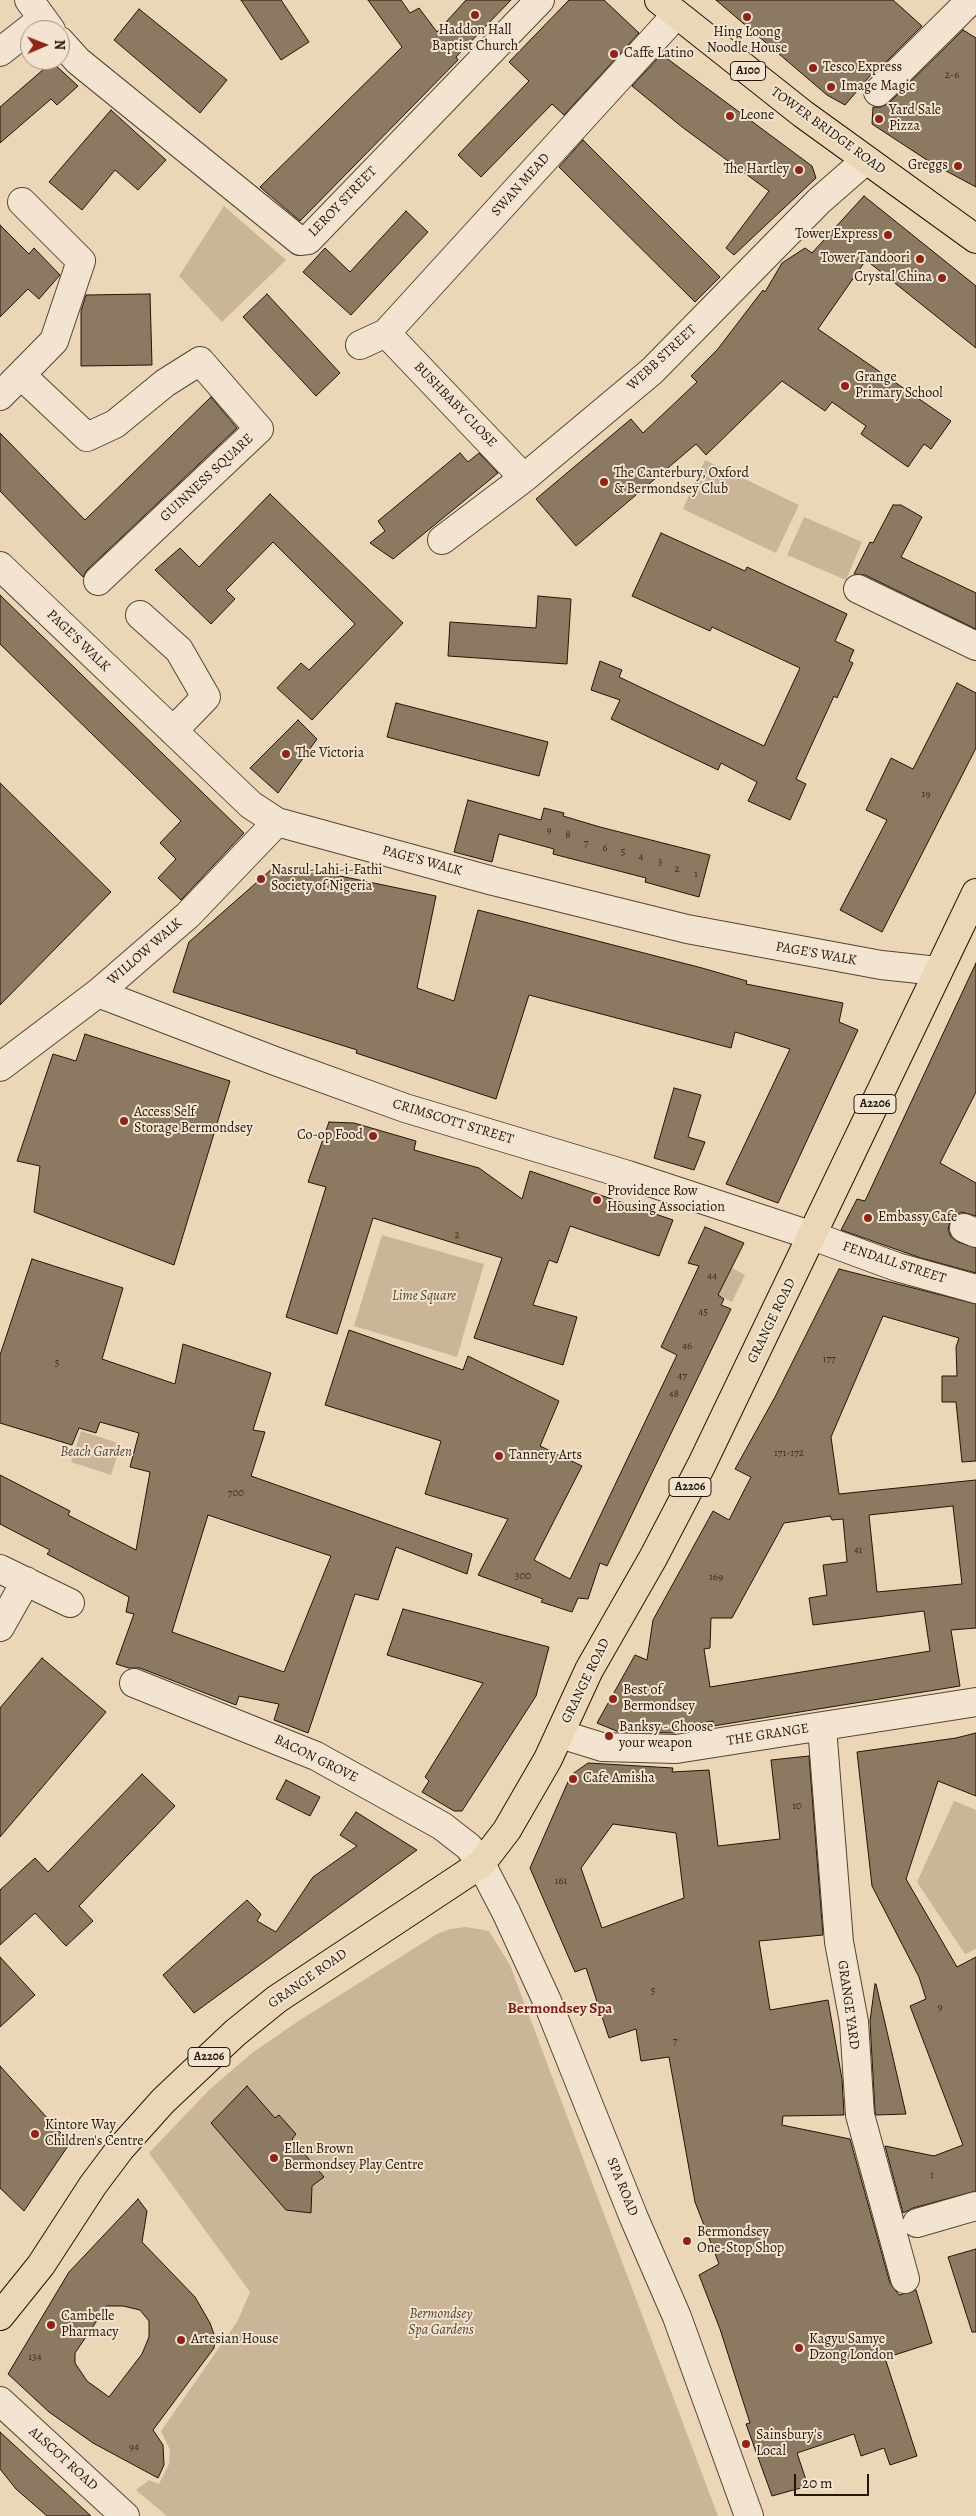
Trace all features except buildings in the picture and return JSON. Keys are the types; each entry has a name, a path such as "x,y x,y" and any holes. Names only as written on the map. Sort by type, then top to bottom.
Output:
{"main road":[{"name":"TOWER BRIDGE ROAD","path":"667,8 803,114 976,239"},
{"name":"GRANGE ROAD","path":"0,2316 41,2265 93,2185 120,2150 163,2101 235,2033 285,1994 481,1864 513,1821 560,1734 589,1670 701,1466 813,1236 976,892"}],"street":[{"name":"LEROY STREET","path":"70,53 78,62 300,241 308,240 540,0"},
{"path":"878,92 970,0"},
{"name":"SWAN MEAD","path":"360,345 386,333 667,8"},
{"path":"0,52 41,16"},
{"name":"WEBB STREET","path":"442,540 524,478 652,371 819,201 866,160"},
{"path":"0,396 54,341 82,261 22,202"},
{"name":"BUSHBABY CLOSE","path":"386,333 524,478"},
{"name":"GUINNESS SQUARE","path":"22,375 87,437 115,424 165,382 200,361 259,429 98,581"},
{"name":"PAGE'S WALK","path":"0,566 251,805 277,822 493,881 686,929 881,965 938,972"},
{"path":"858,589 976,646"},
{"path":"140,615 179,650 206,697 174,731"},
{"name":"WILLOW WALK","path":"0,1066 98,993 188,915 277,822"},
{"name":"CRIMSCOTT STREET","path":"98,993 275,1062 405,1108 628,1175 813,1236"},
{"name":"FENDALL STREET","path":"813,1236 897,1267 976,1289"},
{"path":"0,1569 70,1603"},
{"path":"0,1627 26,1581"},
{"name":"BACON GROVE","path":"134,1683 316,1756 442,1826 469,1847 481,1864"},
{"name":"THE GRANGE","path":"560,1734 602,1747 676,1749 976,1702"},
{"name":"GRANGE YARD","path":"822,1727 839,1942 854,2022 860,2115 905,2279"},
{"name":"SPA ROAD","path":"481,1864 536,1975 677,2317 748,2516"},
{"path":"917,2223 976,2206"},
{"name":"ALSCOT ROAD","path":"0,2401 126,2516"}],"green space":[{"path":"224,206 286,260 222,322 179,276"},
{"path":"705,460 799,505 776,553 683,509"},
{"path":"804,517 862,542 846,580 787,555"},
{"name":"Lime Square","path":"382,1235 484,1264 457,1357 354,1326"},
{"path":"732,1268 745,1275 732,1302 718,1295"},
{"name":"Beach Garden","path":"81,1431 121,1444 111,1475 71,1462"},
{"path":"954,1801 976,1810 976,1949 965,1954 917,1882"},
{"name":"Bermondsey Spa Gardens","path":"466,1927 489,1931 510,1965 718,2516 167,2516 136,2490 149,2480 159,2484 169,2464 170,2450 161,2431 237,2322 250,2292 149,2153 209,2090 252,2053 300,2020 437,1934 450,1929"}],"place":[{"name":"Haddon Hall Baptist Church","path":"475,15"},
{"name":"Hing Loong Noodle House","path":"747,17"},
{"name":"Caffe Latino","path":"614,54"},
{"name":"Tesco Express","path":"813,68"},
{"name":"Image Magic","path":"831,87"},
{"name":"Leone","path":"730,116"},
{"name":"Yard Sale Pizza","path":"879,119"},
{"name":"Greggs","path":"958,166"},
{"name":"The Hartley","path":"799,170"},
{"name":"Tower Express","path":"888,235"},
{"name":"Tower Tandoori","path":"920,259"},
{"name":"Crystal China","path":"942,278"},
{"name":"Grange Primary School","path":"845,386"},
{"name":"The Canterbury, Oxford & Bermondsey Club","path":"604,482"},
{"name":"The Victoria","path":"286,754"},
{"name":"Nasrul-Lahi-i-Fathi Society of Nigeria","path":"261,879"},
{"name":"Access Self Storage Bermondsey","path":"124,1121"},
{"name":"Co-op Food","path":"373,1136"},
{"name":"Providence Row Housing Association","path":"597,1200"},
{"name":"Embassy Cafe","path":"868,1218"},
{"name":"Tannery Arts","path":"499,1456"},
{"name":"Best of Bermondsey","path":"613,1699"},
{"name":"Banksy - Choose your weapon","path":"609,1736"},
{"name":"Cafe Amisha","path":"573,1779"},
{"name":"Kintore Way Children's Centre","path":"35,2134"},
{"name":"Ellen Brown Bermondsey Play Centre","path":"274,2158"},
{"name":"Bermondsey One-Stop Shop","path":"687,2241"},
{"name":"Cambelle Pharmacy","path":"51,2325"},
{"name":"Artesian House","path":"181,2340"},
{"name":"Kagyu Samye Dzong London","path":"799,2348"},
{"name":"Sainsbury's Local","path":"746,2444"}],"district":[{"name":"Bermondsey Spa","path":"560,2009"}]}
